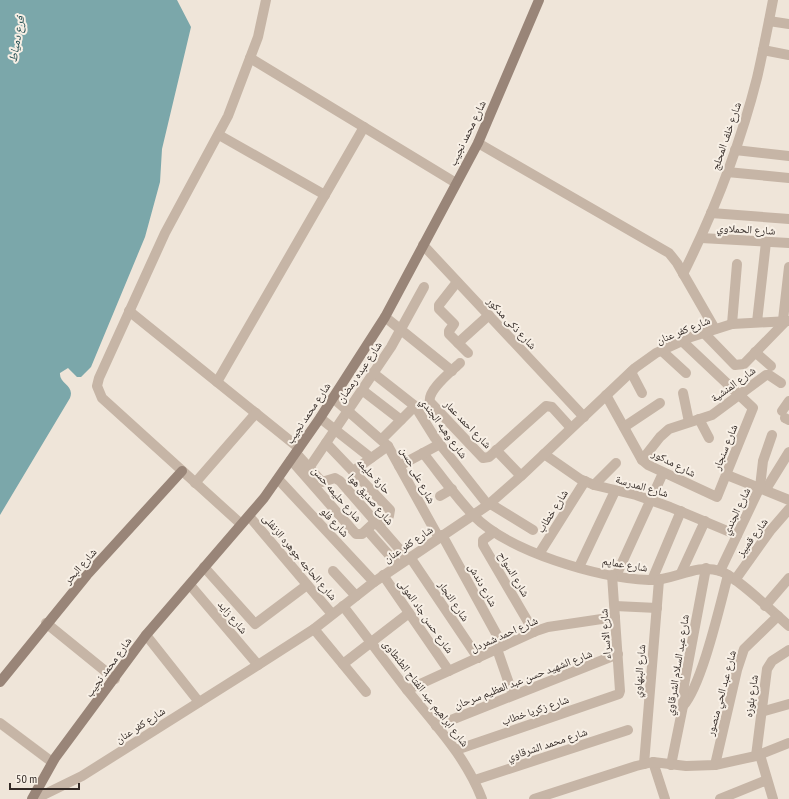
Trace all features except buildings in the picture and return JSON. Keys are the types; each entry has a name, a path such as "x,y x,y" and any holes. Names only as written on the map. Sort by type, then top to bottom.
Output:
{"street":[{"path":"241,524 102,398 98,390 99,378 165,232 219,135 236,97 261,27 266,0"},
{"name":"شارع محمد نجيب","path":"39,798 52,762 115,679 146,635 249,516 278,479 320,418 385,317 478,143 539,0"},
{"name":"شارع خلف المحلج","path":"683,274 701,238 735,150 757,78 774,0"},
{"path":"769,20 789,24"},
{"path":"763,50 789,55"},
{"path":"250,58 456,183"},
{"path":"217,382 364,127"},
{"path":"219,135 325,195"},
{"path":"478,143 658,246 677,263 716,329"},
{"path":"735,150 789,156"},
{"path":"726,172 789,178"},
{"path":"711,213 789,218"},
{"name":"شارع الحملاوي","path":"701,238 789,243"},
{"path":"757,322 766,242"},
{"name":"شارع ذكى مدكور","path":"423,245 584,417"},
{"path":"732,324 737,264"},
{"path":"704,333 735,365 744,364 786,321 789,267"},
{"path":"457,282 439,307 440,311 454,324 449,333 468,353"},
{"name":"شارع عبده رمضان","path":"309,468 374,373 401,329 424,287"},
{"path":"129,311 256,413 295,454"},
{"path":"458,343 489,315"},
{"path":"385,317 452,371"},
{"name":"شارع كفر عنان","path":"39,798 82,776 314,629 383,575 473,515 521,476 630,372 662,351 682,341 732,324 786,321"},
{"path":"682,341 738,395"},
{"path":"662,351 686,373"},
{"path":"755,352 771,366"},
{"name":"شارع احمد عمار","path":"460,363 431,392 430,402 483,458 488,458 546,406 552,407 571,428"},
{"path":"630,372 642,393"},
{"name":"شارع وهبه الجندي","path":"374,373 415,406 440,444 488,504"},
{"name":"شارع المنشية","path":"642,460 660,437 669,429 712,414 767,375 781,383"},
{"path":"362,390 401,420"},
{"path":"683,393 694,420 709,438"},
{"name":"شارع مدكور","path":"606,395 642,460 663,473 715,497 719,495"},
{"name":"شارع سنجار","path":"719,495 753,408 738,395"},
{"name":"شارع على حسن","path":"333,398 385,442 440,536"},
{"path":"785,416 789,401"},
{"path":"624,427 660,403"},
{"path":"353,471 371,458 401,420 415,406"},
{"path":"195,483 256,413"},
{"path":"320,418 371,458"},
{"name":"شارع الجندي","path":"728,575 737,535 763,488 763,461 772,435"},
{"name":"حارة حليمه","path":"326,442 390,510 389,516 376,523"},
{"path":"399,466 440,444"},
{"path":"496,450 521,476"},
{"path":"763,488 789,452"},
{"name":"شارع عمايم","path":"423,453 473,515 494,532 539,554 579,567 614,576 655,580 706,568 728,575 789,626"},
{"name":"شارع صديق هوا","path":"295,454 322,482 338,478 376,523 409,558"},
{"name":"شارع حليمه حسن","path":"295,454 356,534 362,534 376,523"},
{"name":"شارع المدرسة","path":"544,454 589,483 651,500 737,535"},
{"name":"شارع خطاب","path":"539,554 589,483 616,463"},
{"name":"شارع البحر","path":"0,682 46,623 182,471"},
{"path":"614,576 663,473"},
{"path":"727,475 763,488 789,500"},
{"name":"شارع فلو","path":"278,479 374,582"},
{"path":"440,496 452,489"},
{"path":"579,567 615,491"},
{"path":"488,504 533,530"},
{"name":"شارع قمبيز","path":"728,575 789,509"},
{"name":"شارع البنهاوي","path":"648,763 656,608 655,580 681,511"},
{"name":"شارع الحاجه جوهره الزنفلى","path":"249,516 332,614"},
{"path":"681,573 705,521"},
{"name":"شارع حليمه حسن","path":"367,530 398,565"},
{"name":"شارع السواح","path":"494,532 483,540 483,545 534,632"},
{"name":"شارع دندش","path":"440,536 500,648 513,695"},
{"name":"شارع النجار","path":"409,558 478,658"},
{"path":"204,567 253,623 257,624 307,584"},
{"name":"شارع عبد السلام الشرقاوي","path":"671,765 683,706 684,685 706,568"},
{"path":"334,571 356,596"},
{"name":"شارع حسن جاد المولى","path":"383,575 449,671"},
{"path":"683,706 690,695 702,665 728,575"},
{"name":"شارع الاسراء","path":"614,576 620,691"},
{"path":"765,606 789,578"},
{"name":"شارع زايد","path":"190,585 258,665"},
{"name":"شارع ابراهيم عبد الفتاح الطنطاوى","path":"343,606 407,690 456,750 475,780 482,799"},
{"path":"615,606 656,608"},
{"path":"343,664 370,641 409,613"},
{"name":"شارع عبد الحي منصور","path":"715,765 737,670 744,649 778,616"},
{"name":"شارع احمد شمردل","path":"407,690 548,627 615,617"},
{"path":"46,623 115,679"},
{"path":"314,629 366,692"},
{"path":"146,635 199,702"},
{"name":"شارع بلوزه","path":"758,755 761,712 769,664 789,650"},
{"name":"شارع الشهيد حسن عبد العظيم سرحان","path":"436,726 618,654"},
{"name":"شارع زكريا خطاب","path":"456,750 615,695 620,691"},
{"path":"761,712 789,704"},
{"path":"0,723 52,762"},
{"name":"شارع محمد الشرقاوي","path":"475,780 628,730"},
{"path":"534,799 619,770 648,763 671,765 715,765 758,755 789,743"},
{"path":"758,755 772,799"},
{"path":"648,763 665,799"},
{"path":"720,799 767,780"}],"water":[{"name":"فرع دمياط","path":"0,0 177,0 191,27 162,149 160,182 145,237 91,367 81,377 77,377 68,368 60,373 60,377 69,387 71,394 70,398 0,515"}]}
